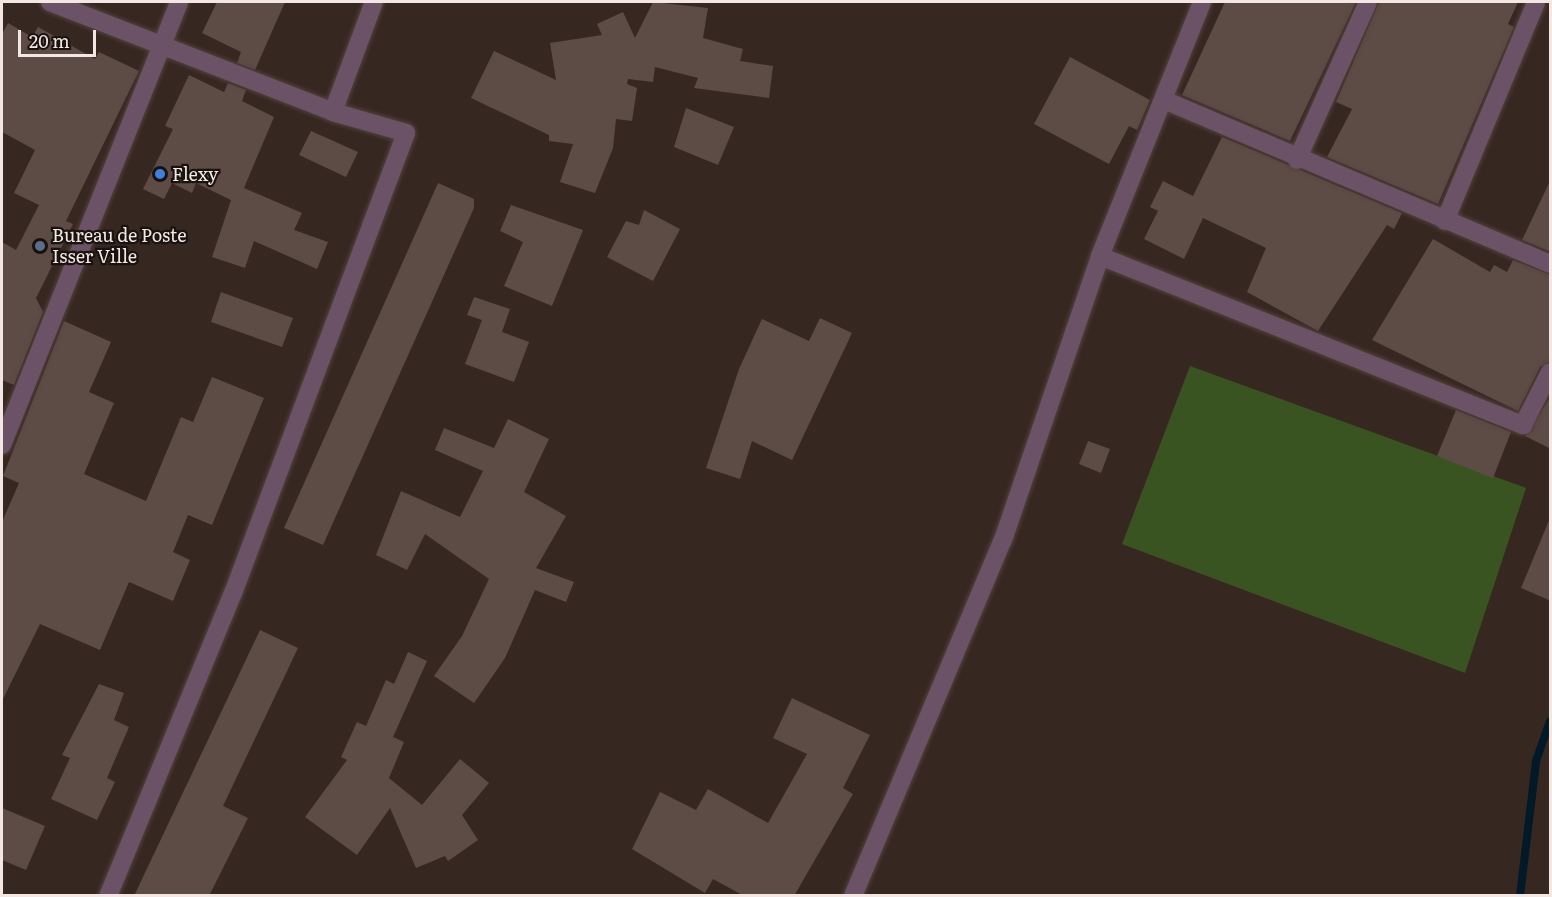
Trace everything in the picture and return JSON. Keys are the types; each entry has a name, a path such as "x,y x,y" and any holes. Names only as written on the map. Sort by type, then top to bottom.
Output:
{"street":[{"path":"50,2 333,112 406,133 233,593 108,896"},
{"path":"2,444 179,2"},
{"path":"333,112 374,2"},
{"path":"853,896 1003,540 1100,256 1202,2"},
{"path":"1297,160 1368,2"},
{"path":"1445,221 1536,2"},
{"path":"1164,100 1297,160 1551,264"},
{"path":"1100,256 1523,425 1551,372"}],"green space":[{"path":"1190,366 1526,488 1465,673 1122,544"}],"building":[{"path":"217,2 285,2 255,70 237,63 241,52 202,33"},
{"path":"653,2 708,8 703,38 743,49 740,61 773,66 769,98 694,88 698,78 655,67 653,82 628,79 627,84 637,88 632,121 616,119 613,148 595,193 560,182 573,144 549,141 549,135 471,98 494,51 556,80 550,43 602,35 597,24 623,12 635,38"},
{"path":"1225,2 1356,2 1290,141 1182,95"},
{"path":"1379,2 1518,2 1508,24 1514,27 1438,204 1327,157 1352,109 1336,102"},
{"path":"8,23 32,37 38,27 95,59 99,52 139,71 66,221 73,224 36,298 43,312 14,385 2,380 2,242 16,250 39,205 14,193 35,150 2,132 2,34"},
{"path":"1070,57 1150,100 1137,130 1129,126 1109,164 1034,124"},
{"path":"189,75 224,92 228,83 246,90 242,101 274,117 244,188 302,213 294,230 328,242 317,269 254,241 245,268 212,257 231,200 196,183 192,193 172,183 164,199 143,189 173,129 165,126"},
{"path":"686,108 734,127 718,165 674,147"},
{"path":"311,131 358,152 346,177 299,155"},
{"path":"1222,137 1402,213 1394,229 1387,225 1318,331 1247,292 1266,248 1203,218 1184,259 1144,239 1158,211 1150,207 1163,181 1193,196"},
{"path":"1551,179 1551,252 1522,240"},
{"path":"438,183 474,199 474,208 323,545 284,528"},
{"path":"511,205 583,230 552,306 504,286 523,242 500,231"},
{"path":"644,210 680,229 653,281 607,257 626,221 639,225"},
{"path":"1433,239 1490,272 1494,265 1507,272 1513,260 1551,275 1551,361 1540,367 1518,411 1372,340"},
{"path":"221,292 293,318 282,347 211,322"},
{"path":"474,297 510,309 502,332 529,342 514,382 465,364 482,320 467,315"},
{"path":"820,318 852,333 792,460 752,441 740,479 706,468 739,369 762,319 809,341"},
{"path":"64,321 111,342 89,392 114,403 84,474 146,501 181,417 193,422 212,377 264,398 212,525 188,515 173,552 190,560 173,601 129,582 100,650 40,624 2,701 2,522 19,483 3,476"},
{"path":"1551,396 1551,449 1525,436"},
{"path":"1456,410 1511,432 1493,478 1437,456"},
{"path":"508,419 549,439 524,492 566,516 536,568 574,582 566,602 535,590 505,658 474,703 434,676 462,636 489,579 425,534 407,570 376,555 401,491 460,517 483,471 435,450 444,428 494,448"},
{"path":"1088,441 1110,449 1101,473 1079,464"},
{"path":"1551,518 1551,601 1521,588"},
{"path":"260,630 298,648 223,806 248,818 209,896 134,896"},
{"path":"408,652 427,661 393,737 404,742 389,778 422,805 460,759 489,783 462,815 478,840 448,861 445,856 416,868 390,808 357,855 305,817 347,760 341,757 357,722 366,726 386,680 394,684"},
{"path":"99,684 124,693 114,720 129,727 107,778 115,782 97,820 51,799 70,758 62,755"},
{"path":"792,698 870,735 843,788 853,794 794,896 744,896 713,879 705,893 632,849 660,792 696,810 708,789 768,823 807,754 773,738"},
{"path":"2,808 45,826 26,870 2,860"}],"waterway":[{"path":"1520,896 1536,761 1550,721"}],"place":[{"name":"Flexy","path":"160,174"},
{"name":"Bureau de Poste Isser Ville","path":"40,246"}]}
